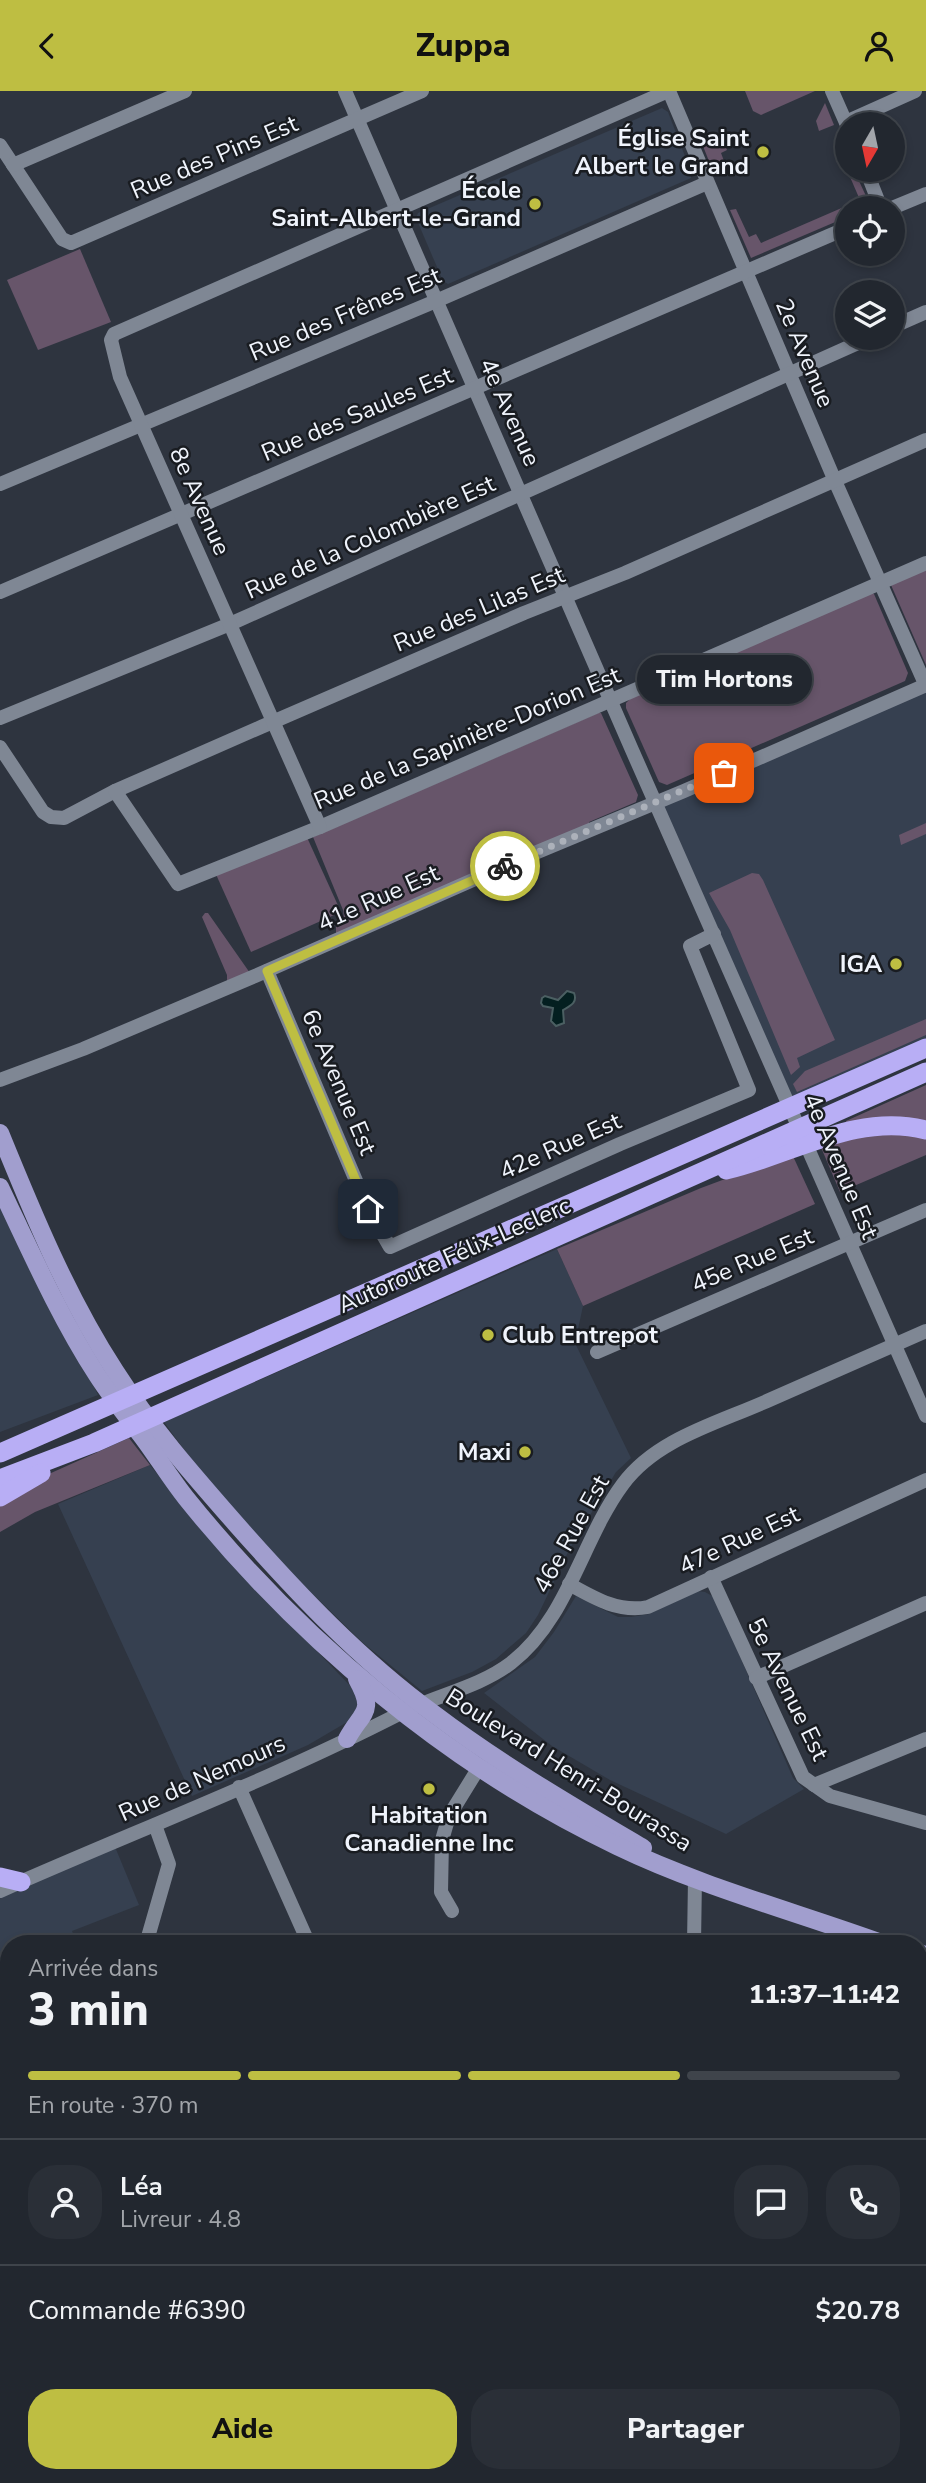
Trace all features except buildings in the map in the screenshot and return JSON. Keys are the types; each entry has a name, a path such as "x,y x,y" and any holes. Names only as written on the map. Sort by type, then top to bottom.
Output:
{"highway":[{"name":"Autoroute Félix-Leclerc","path":"0,1453 926,1048"},
{"path":"771,1148 831,1112 926,1072"},
{"path":"771,1148 873,1126 911,1126 926,1130"},
{"name":"Autoroute Félix-Leclerc","path":"0,1479 94,1443 677,1181 736,1168 771,1148"},
{"path":"0,1440 74,1421"},
{"path":"0,1497 94,1443"},
{"path":"0,1877 21,1882"}],"main road":[{"name":"Boulevard Henri-Bourassa","path":"0,1133 106,1372"},
{"name":"Boulevard Henri-Bourassa","path":"0,1187 40,1273 157,1443 187,1498 279,1602 352,1670 402,1712 478,1769 617,1847 695,1878 858,1935"},
{"name":"Boulevard Henri-Bourassa","path":"157,1443 359,1654 422,1705 516,1772 695,1878"},
{"path":"348,1739 367,1706 366,1696 352,1670"}],"street":[{"path":"0,145 13,165 185,91"},
{"name":"4e Avenue","path":"345,91 632,750"},
{"name":"Rue des Pins Est","path":"13,165 62,239 71,243 422,91"},
{"path":"397,211 668,91"},
{"name":"2e Avenue","path":"668,91 835,481 926,685"},
{"path":"832,91 841,112"},
{"path":"870,112 915,91"},
{"name":"Rue des Frênes Est","path":"0,484 436,301 707,183"},
{"path":"905,203 926,194"},
{"name":"8e Avenue","path":"320,827 120,377 111,346 114,334 397,211"},
{"name":"Rue des Saules Est","path":"0,592 835,233"},
{"path":"905,321 926,312"},
{"name":"Rue de la Colombière Est","path":"0,718 230,624 842,350"},
{"name":"Rue des Lilas Est","path":"0,747 43,812 51,817 64,818 115,792 273,722 625,573 926,440"},
{"name":"Rue de la Sapinière-Dorion Est","path":"115,792 178,884 320,827 926,563"},
{"name":"41e Rue Est","path":"0,1080 83,1049 267,971 926,685"},
{"name":"4e Avenue Est","path":"632,750 926,1416"},
{"name":"42e Rue Est","path":"390,1247 749,1090 690,946 714,934"},
{"name":"6e Avenue Est","path":"267,971 368,1209 390,1247"},
{"name":"45e Rue Est","path":"597,1352 926,1210"},
{"name":"46e Rue Est","path":"422,1705 487,1677 512,1662 539,1635 615,1496 638,1466 652,1455 694,1433 926,1331"},
{"name":"47e Rue Est","path":"569,1584 609,1604 631,1609 648,1607 926,1480"},
{"name":"5e Avenue Est","path":"711,1577 803,1777 830,1796 926,1823"},
{"path":"756,1678 926,1603"},
{"name":"Rue de Nemours","path":"0,1891 155,1825 422,1705"},
{"path":"814,1785 926,1739"},
{"path":"453,1911 441,1892 442,1840 449,1816 478,1769"},
{"path":"240,1787 305,1935"},
{"path":"149,1935 169,1864 155,1825"},
{"path":"694,1935 695,1878"}],"shaded area":[{"path":"745,91 815,91 761,115 753,111"},
{"path":"825,103 834,125 819,131 816,121"},
{"name":"École Saint-Albert-le-Grand","path":"662,108 668,112 691,178 448,284 443,281 416,218 418,213"},
{"path":"723,140 727,150 721,153 724,161 721,170 714,174 703,146"},
{"path":"852,182 860,182 866,196 858,196"},
{"path":"736,209 749,237 756,234 761,243 835,211 835,222 751,258 730,210"},
{"path":"80,249 111,322 38,350 7,280"},
{"path":"926,569 926,665 891,585"},
{"path":"872,593 908,673 905,681 667,785 659,782 626,708 626,703 632,697"},
{"path":"926,685 926,1048 787,1098 656,803"},
{"path":"601,713 638,795 636,802 336,935 336,923 344,918 343,910 313,837"},
{"path":"926,823 926,834 901,845 899,835"},
{"path":"305,833 341,912 251,952 214,870"},
{"path":"752,873 759,874 763,880 835,1040 797,1058 800,1067 791,1075 730,930 709,893"},
{"path":"208,913 250,973 227,983 227,975 202,917"},
{"path":"567,991 574,993 575,999 573,1004 563,1010 564,1023 556,1026 551,1021 553,1008 543,1006 542,998 545,996 558,1000"},
{"path":"926,1019 926,1035 797,1092 793,1084 805,1071"},
{"path":"926,1085 926,1120 890,1120 847,1126 846,1121"},
{"path":"877,1132 926,1133 926,1155 840,1192 820,1145"},
{"path":"792,1154 815,1204 583,1306 557,1249 701,1188"},
{"path":"0,1192 98,1395 0,1432"},
{"path":"557,1249 583,1306 575,1343 631,1458 616,1472 569,1550 538,1615 526,1633 496,1659 472,1672 422,1691 362,1642 286,1568 206,1480 164,1422"},
{"path":"129,1438 150,1465 35,1512 0,1532 0,1500 31,1482"},
{"path":"150,1465 208,1537 357,1693 359,1699 354,1718 308,1745 192,1796 58,1504"},
{"path":"697,1591 714,1597 793,1778 804,1789 726,1834 610,1780 552,1746 484,1693 535,1657 576,1596 618,1617 631,1617 649,1614"},
{"path":"113,1842 139,1905 72,1931 74,1935 0,1935 0,1891"}],"way so far":[{"path":"505,866 724,773"}],"place":[{"name":"Église Saint Albert le Grand","path":"763,152"},
{"name":"École Saint-Albert-le-Grand","path":"535,204"},
{"name":"Tim Hortons","path":"724,773"},
{"name":"IGA","path":"896,964"},
{"name":"Club Entrepot","path":"488,1335"},
{"name":"Maxi","path":"525,1452"},
{"name":"Habitation Canadienne Inc","path":"429,1789"}],"route":[{"path":"368,1209 267,971 505,866"}]}
